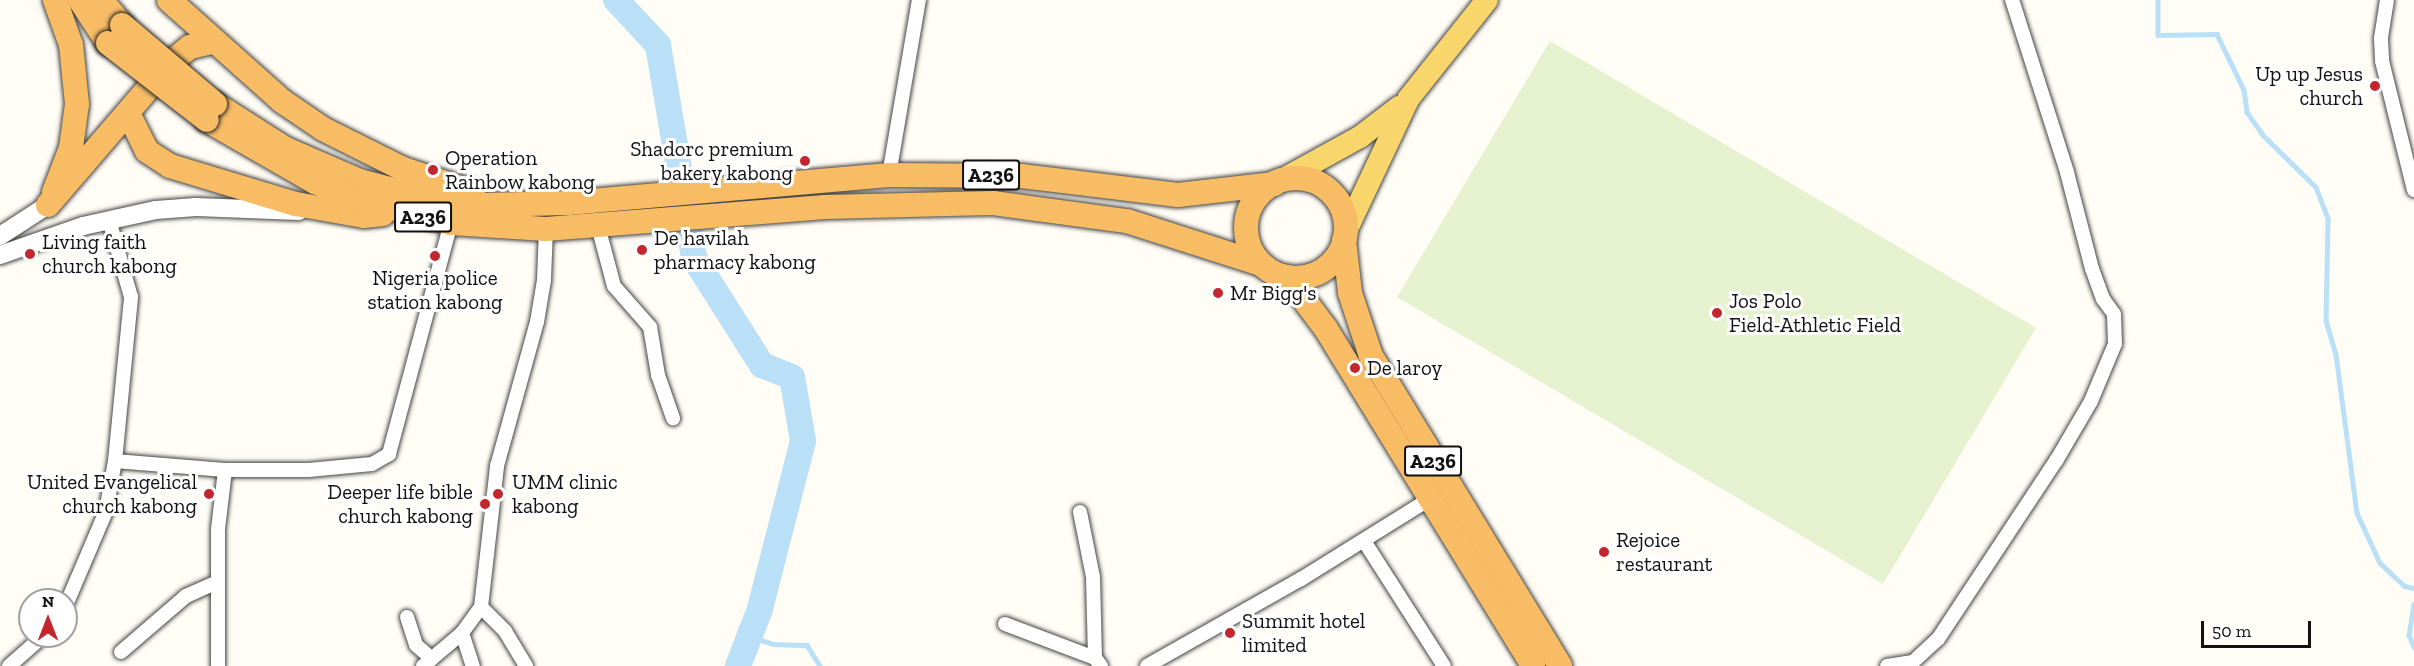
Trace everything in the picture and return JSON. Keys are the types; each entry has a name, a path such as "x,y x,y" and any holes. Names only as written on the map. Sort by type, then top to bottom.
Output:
{"highway":[{"path":"48,205 71,148 77,104 71,45 55,0"},
{"name":"A236","path":"80,0 115,34 211,112 315,182 403,212 451,223 546,229 710,215 944,202 1040,207 1136,224 1262,264 1287,277 1326,329 1533,666"},
{"name":"A236","path":"101,0 115,34"},
{"path":"169,0 212,42 282,101 323,129 403,169 466,191 568,203"},
{"path":"48,205 129,115 180,53 212,42"},
{"name":"A236","path":"211,112 286,149 389,190 481,205 568,203 707,189 889,175 1021,176 1178,195 1303,179 1331,193 1343,211 1350,293 1371,356 1560,666"},
{"path":"129,115 147,151 170,166 246,191 340,213 364,216 403,212"},
{"path":"1262,264 1247,236 1248,215 1257,197 1278,182"},
{"path":"1287,277 1309,275 1329,266 1345,236"}],"main road":[{"path":"1278,182 1360,137 1409,98 1487,0"},
{"path":"1345,236 1409,98"}],"street":[{"path":"889,175 919,0"},
{"path":"1887,666 1913,662 1938,639 2056,461 2091,401 2115,344 2114,314 2103,299 2092,269 2067,172 2012,0"},
{"path":"2388,0 2381,39 2382,61 2414,190"},
{"path":"0,236 48,205"},
{"path":"0,255 45,237 109,219 196,207 340,213"},
{"path":"73,588 106,512 115,461 131,297 109,219"},
{"path":"115,461 225,470 362,465 389,454 451,223"},
{"path":"598,225 614,286 650,327 657,375 673,418"},
{"path":"407,617 416,645 428,663 462,633 481,608 497,466 537,322 544,280 546,229"},
{"path":"218,666 217,582 225,470"},
{"path":"1147,666 1364,541 1431,498"},
{"path":"1005,624 1098,662 1093,577 1080,512"},
{"path":"1364,541 1444,666"},
{"path":"121,652 186,596 217,582"},
{"path":"481,608 505,631 526,666"},
{"path":"462,633 473,666"},
{"path":"9,666 29,648"}],"green space":[{"name":"Jos Polo Field-Athletic Field","path":"1550,41 2036,328 1883,584 1397,297"}],"waterway":[{"path":"616,0 658,45 694,258 762,365 792,377 803,441 760,609 738,666"},
{"path":"2158,0 2158,35 2217,34 2244,90 2247,112 2263,135 2316,187 2328,219 2326,320 2336,354 2357,513 2380,563 2405,586 2414,588"},
{"path":"2414,604 2409,635 2414,647"},
{"path":"749,636 773,644 807,645 820,666"}],"place":[{"name":"Up up Jesus church","path":"2375,86"},
{"name":"Shadorc premium bakery kabong","path":"805,161"},
{"name":"Operation Rainbow kabong","path":"433,170"},
{"name":"De havilah pharmacy kabong","path":"642,250"},
{"name":"Living faith church kabong","path":"30,254"},
{"name":"Nigeria police station kabong","path":"435,256"},
{"name":"Mr Bigg's","path":"1218,293"},
{"name":"Jos Polo Field-Athletic Field","path":"1717,313"},
{"name":"De laroy","path":"1355,368"},
{"name":"United Evangelical church kabong","path":"209,494"},
{"name":"UMM clinic kabong","path":"498,494"},
{"name":"Deeper life bible church kabong","path":"485,504"},
{"name":"Rejoice restaurant","path":"1604,552"},
{"name":"Summit hotel limited","path":"1230,633"}]}
